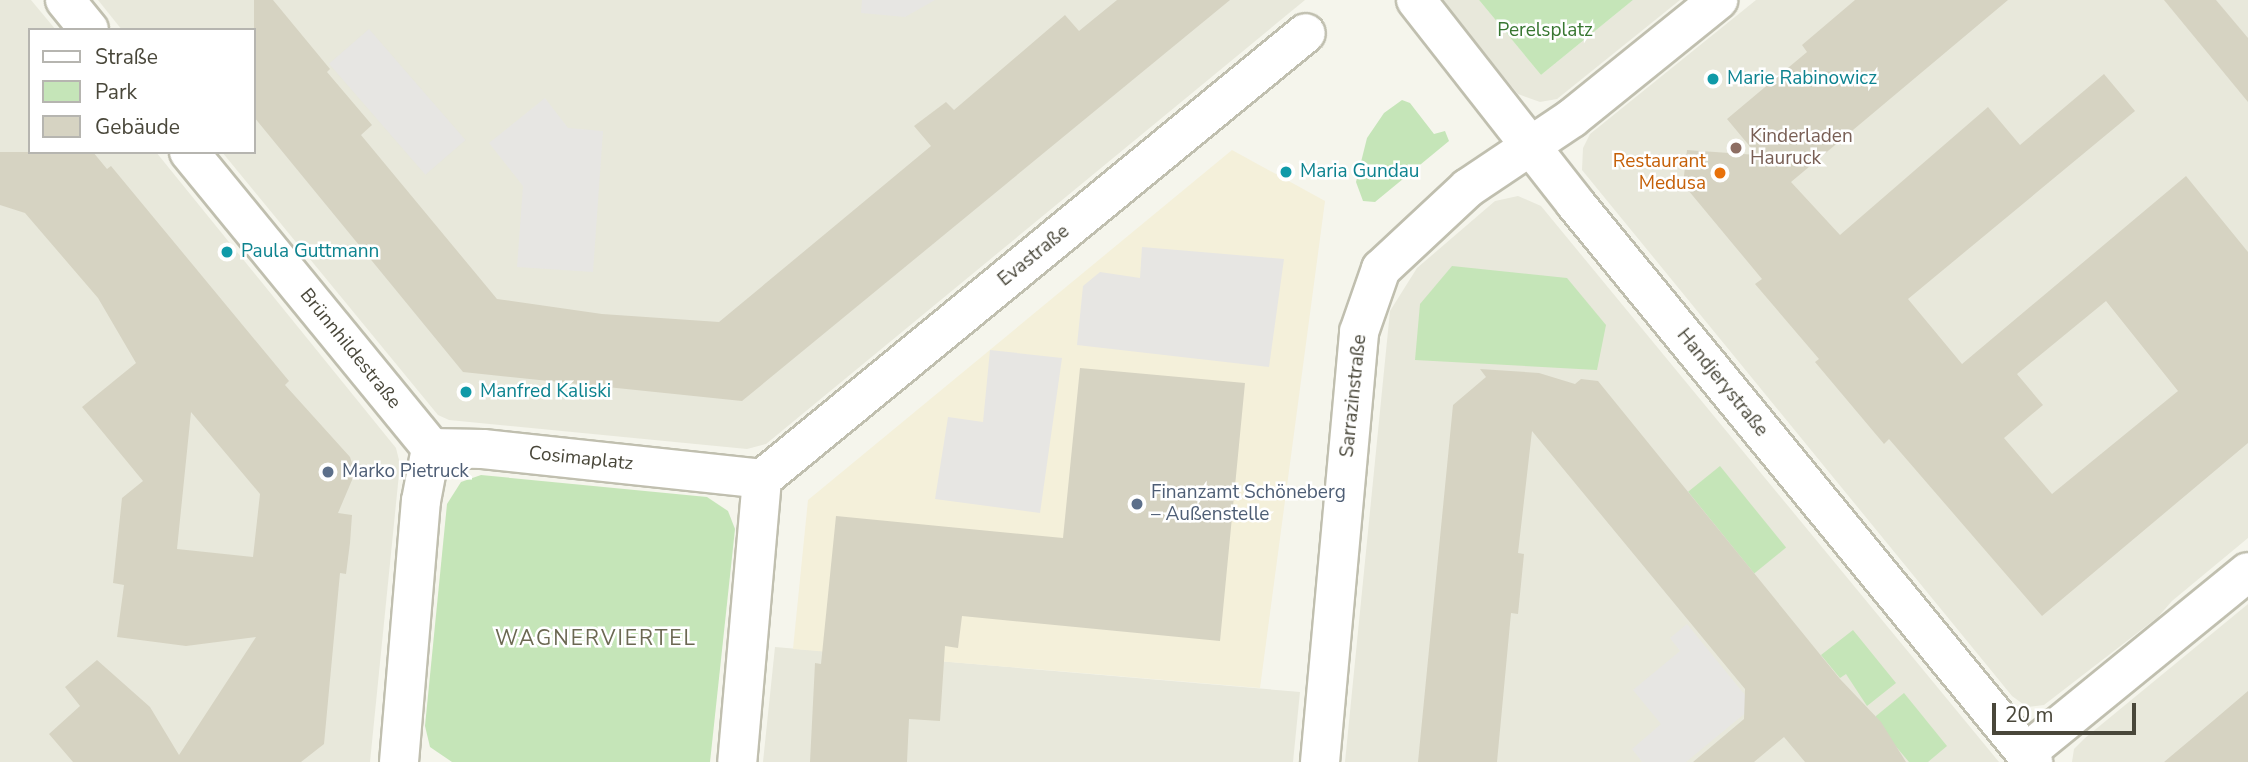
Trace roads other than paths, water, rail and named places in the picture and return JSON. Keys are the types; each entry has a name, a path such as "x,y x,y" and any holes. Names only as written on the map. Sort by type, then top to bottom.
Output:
{"street":[{"path":"65,0 87,28"},
{"name":"Handjerystraße","path":"1416,0 2030,757"},
{"path":"1531,145 1572,118 1717,0"},
{"name":"Evastraße","path":"762,480 1306,33"},
{"name":"Sarrazinstraße","path":"1320,762 1359,332 1367,300 1381,269 1401,246 1475,183 1531,145"},
{"name":"Brünnhildestraße","path":"191,154 431,448"},
{"path":"399,762 421,501 431,448"},
{"name":"Cosimaplatz","path":"431,448 483,449 762,480"},
{"path":"737,762 762,480"},
{"path":"2030,757 2248,572"}],"place":[{"name":"Marie Rabinowicz","path":"1713,79"},
{"name":"Kinderladen Hauruck","path":"1736,148"},
{"name":"Maria Gundau","path":"1286,172"},
{"name":"Restaurant Medusa","path":"1720,173"},
{"name":"Paula Guttmann","path":"227,252"},
{"name":"Manfred Kaliski","path":"466,392"},
{"name":"Marko Pietruck","path":"328,472"},
{"name":"Finanzamt Schöneberg – Außenstelle","path":"1137,504"}],"district":[{"name":"WAGNERVIERTEL","path":"596,638"}],"park label":[{"name":"Perelsplatz","path":"1545,31"}]}
